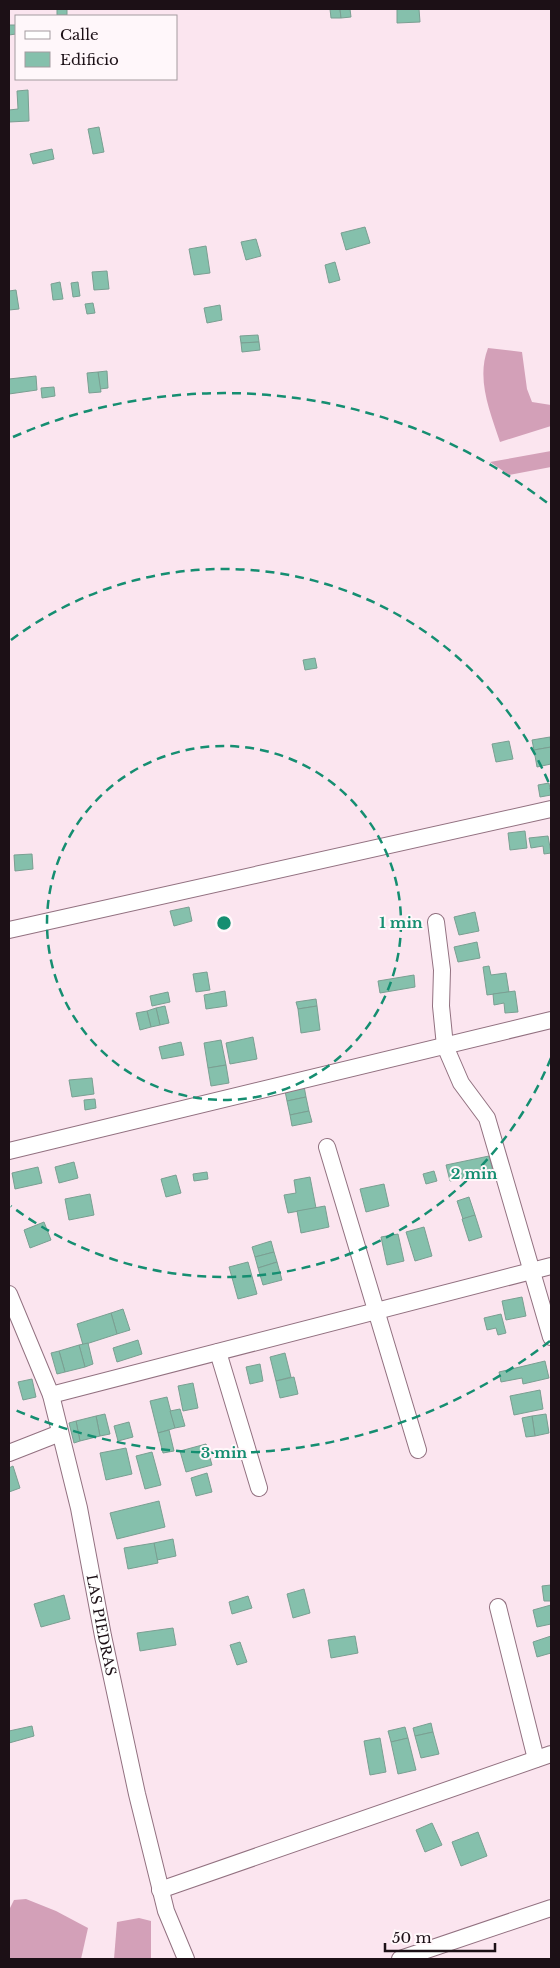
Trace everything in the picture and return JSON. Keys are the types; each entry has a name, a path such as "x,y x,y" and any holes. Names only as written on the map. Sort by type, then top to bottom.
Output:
{"street":[{"path":"9,930 551,809"},
{"path":"436,922 442,970 441,1006 445,1046 461,1083 487,1118 551,1337"},
{"path":"9,1151 551,1020"},
{"path":"327,1147 418,1450"},
{"path":"50,1395 551,1266"},
{"name":"LAS PIEDRAS","path":"9,1294 14,1319 50,1395 79,1508 102,1636 160,1890 166,1911 186,1959"},
{"path":"218,1352 259,1488"},
{"path":"9,1453 60,1433"},
{"path":"160,1890 544,1757 498,1607"},
{"path":"400,1959 551,1908"}],"shaded area":[{"path":"488,348 522,352 527,389 532,402 551,405 551,426 500,442 484,383 483,372"},
{"path":"551,451 551,467 509,475 490,462"},
{"path":"26,1899 56,1911 88,1928 81,1959 9,1959 9,1910 14,1900"},
{"path":"139,1918 151,1921 151,1959 114,1959 117,1922"}],"building":[{"path":"57,9 67,9 67,15 57,15"},
{"path":"330,9 340,9 341,18 331,18"},
{"path":"340,9 350,9 351,17 341,18"},
{"path":"397,9 419,9 420,22 397,23"},
{"path":"9,25 15,25 15,34 9,35"},
{"path":"28,90 29,121 9,122 9,110 18,109 17,91"},
{"path":"99,127 104,152 93,154 88,129"},
{"path":"52,149 54,159 33,164 30,154"},
{"path":"365,227 370,243 346,250 341,233"},
{"path":"256,239 261,256 246,260 241,242"},
{"path":"206,246 210,273 194,275 189,249"},
{"path":"335,262 340,280 329,283 325,265"},
{"path":"107,271 109,289 94,290 92,272"},
{"path":"60,282 63,299 53,300 51,284"},
{"path":"78,282 80,296 73,297 71,283"},
{"path":"16,290 19,309 9,310 9,291"},
{"path":"93,303 95,313 87,314 85,304"},
{"path":"220,305 222,320 207,323 204,308"},
{"path":"258,335 259,342 241,343 240,336"},
{"path":"259,342 260,350 242,352 241,343"},
{"path":"107,371 108,388 100,389 98,372"},
{"path":"98,372 101,392 89,393 87,373"},
{"path":"36,376 37,390 9,394 9,379"},
{"path":"54,387 55,396 42,398 41,388"},
{"path":"315,658 317,668 305,670 303,660"},
{"path":"550,737 551,747 534,750 532,740"},
{"path":"509,741 513,759 496,762 492,744"},
{"path":"551,747 551,764 537,767 534,750"},
{"path":"549,783 551,795 540,797 538,785"},
{"path":"525,831 527,848 510,850 508,833"},
{"path":"548,836 551,853 544,854 543,846 531,848 529,838"},
{"path":"32,854 33,869 15,871 14,855"},
{"path":"189,907 192,921 174,926 170,911"},
{"path":"475,912 479,931 459,935 454,917"},
{"path":"477,942 480,958 458,962 454,947"},
{"path":"489,966 491,975 506,973 509,992 487,995 483,967"},
{"path":"207,972 210,990 196,992 193,974"},
{"path":"414,975 415,987 380,993 378,981"},
{"path":"225,991 227,1006 206,1009 204,995"},
{"path":"515,991 518,1012 505,1013 504,1003 494,1005 493,994"},
{"path":"168,992 170,1002 152,1006 150,996"},
{"path":"316,999 317,1006 298,1009 296,1002"},
{"path":"165,1006 169,1023 160,1025 156,1008"},
{"path":"317,1006 320,1030 301,1033 298,1009"},
{"path":"156,1008 160,1025 151,1027 147,1011"},
{"path":"147,1011 151,1027 140,1030 136,1013"},
{"path":"253,1037 257,1059 230,1064 226,1043"},
{"path":"221,1040 226,1065 208,1068 204,1043"},
{"path":"181,1042 184,1055 162,1059 159,1047"},
{"path":"226,1065 229,1083 211,1086 208,1068"},
{"path":"92,1078 94,1094 72,1097 69,1080"},
{"path":"304,1086 306,1097 287,1101 285,1091"},
{"path":"306,1097 309,1111 290,1115 287,1101"},
{"path":"95,1099 96,1108 85,1110 84,1100"},
{"path":"309,1111 312,1122 292,1126 290,1115"},
{"path":"489,1156 493,1171 450,1181 446,1165"},
{"path":"74,1162 78,1178 59,1183 55,1167"},
{"path":"38,1167 42,1183 15,1189 12,1173"},
{"path":"434,1171 437,1181 426,1184 423,1174"},
{"path":"207,1172 208,1179 194,1181 193,1174"},
{"path":"176,1175 181,1193 166,1197 161,1179"},
{"path":"310,1177 316,1208 288,1213 284,1195 296,1193 294,1180"},
{"path":"384,1184 389,1206 366,1212 360,1189"},
{"path":"90,1194 94,1215 69,1220 65,1199"},
{"path":"469,1197 475,1215 463,1219 457,1201"},
{"path":"325,1206 329,1227 301,1233 297,1211"},
{"path":"475,1215 482,1237 469,1241 462,1219"},
{"path":"44,1222 51,1240 30,1248 24,1230"},
{"path":"424,1227 432,1256 415,1261 406,1232"},
{"path":"398,1234 404,1261 387,1265 381,1237"},
{"path":"271,1241 274,1252 255,1257 252,1247"},
{"path":"274,1252 277,1262 258,1268 255,1257"},
{"path":"248,1262 257,1294 238,1299 229,1267"},
{"path":"277,1262 282,1280 263,1285 258,1268"},
{"path":"522,1297 526,1316 506,1320 502,1301"},
{"path":"123,1309 130,1330 117,1334 111,1313"},
{"path":"111,1313 117,1334 83,1345 77,1324"},
{"path":"501,1314 506,1333 498,1335 496,1328 487,1330 484,1318"},
{"path":"138,1340 142,1354 117,1362 113,1348"},
{"path":"88,1343 93,1364 85,1367 79,1345"},
{"path":"79,1345 85,1367 65,1372 59,1351"},
{"path":"59,1351 65,1372 57,1374 51,1353"},
{"path":"285,1353 291,1377 276,1381 270,1357"},
{"path":"545,1361 549,1378 523,1384 522,1378 501,1382 499,1372"},
{"path":"260,1364 263,1381 250,1384 246,1367"},
{"path":"294,1377 298,1394 280,1398 276,1381"},
{"path":"32,1379 36,1397 23,1400 18,1382"},
{"path":"193,1383 198,1408 183,1411 178,1386"},
{"path":"540,1390 543,1409 514,1415 510,1396"},
{"path":"167,1397 175,1428 158,1433 150,1401"},
{"path":"180,1409 185,1426 175,1428 170,1411"},
{"path":"105,1414 110,1434 100,1436 96,1416"},
{"path":"546,1414 549,1433 535,1436 532,1416"},
{"path":"96,1416 100,1436 80,1441 76,1421"},
{"path":"532,1416 535,1436 526,1437 522,1418"},
{"path":"76,1421 80,1441 74,1443 69,1423"},
{"path":"129,1422 133,1437 118,1441 114,1426"},
{"path":"169,1430 174,1451 163,1453 158,1433"},
{"path":"206,1444 212,1465 186,1472 180,1451"},
{"path":"126,1448 132,1474 106,1480 100,1453"},
{"path":"152,1452 161,1485 145,1489 136,1456"},
{"path":"13,1466 20,1488 9,1492 9,1468"},
{"path":"207,1473 212,1492 196,1496 191,1478"},
{"path":"159,1501 165,1527 117,1539 110,1513"},
{"path":"173,1539 176,1556 157,1560 154,1543"},
{"path":"154,1543 158,1563 128,1569 124,1548"},
{"path":"551,1585 551,1601 544,1601 542,1586"},
{"path":"304,1589 310,1613 293,1618 287,1594"},
{"path":"64,1595 70,1619 41,1627 34,1604"},
{"path":"248,1596 252,1608 232,1614 229,1602"},
{"path":"551,1605 551,1624 537,1627 533,1610"},
{"path":"173,1628 176,1645 140,1651 137,1633"},
{"path":"355,1636 358,1653 331,1658 328,1640"},
{"path":"551,1636 551,1653 537,1657 533,1642"},
{"path":"240,1642 247,1662 237,1665 230,1645"},
{"path":"431,1723 433,1732 415,1736 413,1728"},
{"path":"32,1726 34,1736 9,1743 9,1731"},
{"path":"405,1727 408,1738 391,1742 388,1731"},
{"path":"433,1732 439,1754 421,1758 415,1736"},
{"path":"380,1738 386,1772 370,1775 364,1741"},
{"path":"408,1738 416,1770 398,1774 391,1742"},
{"path":"432,1823 442,1845 425,1852 416,1830"},
{"path":"478,1832 487,1856 461,1866 452,1842"}]}
